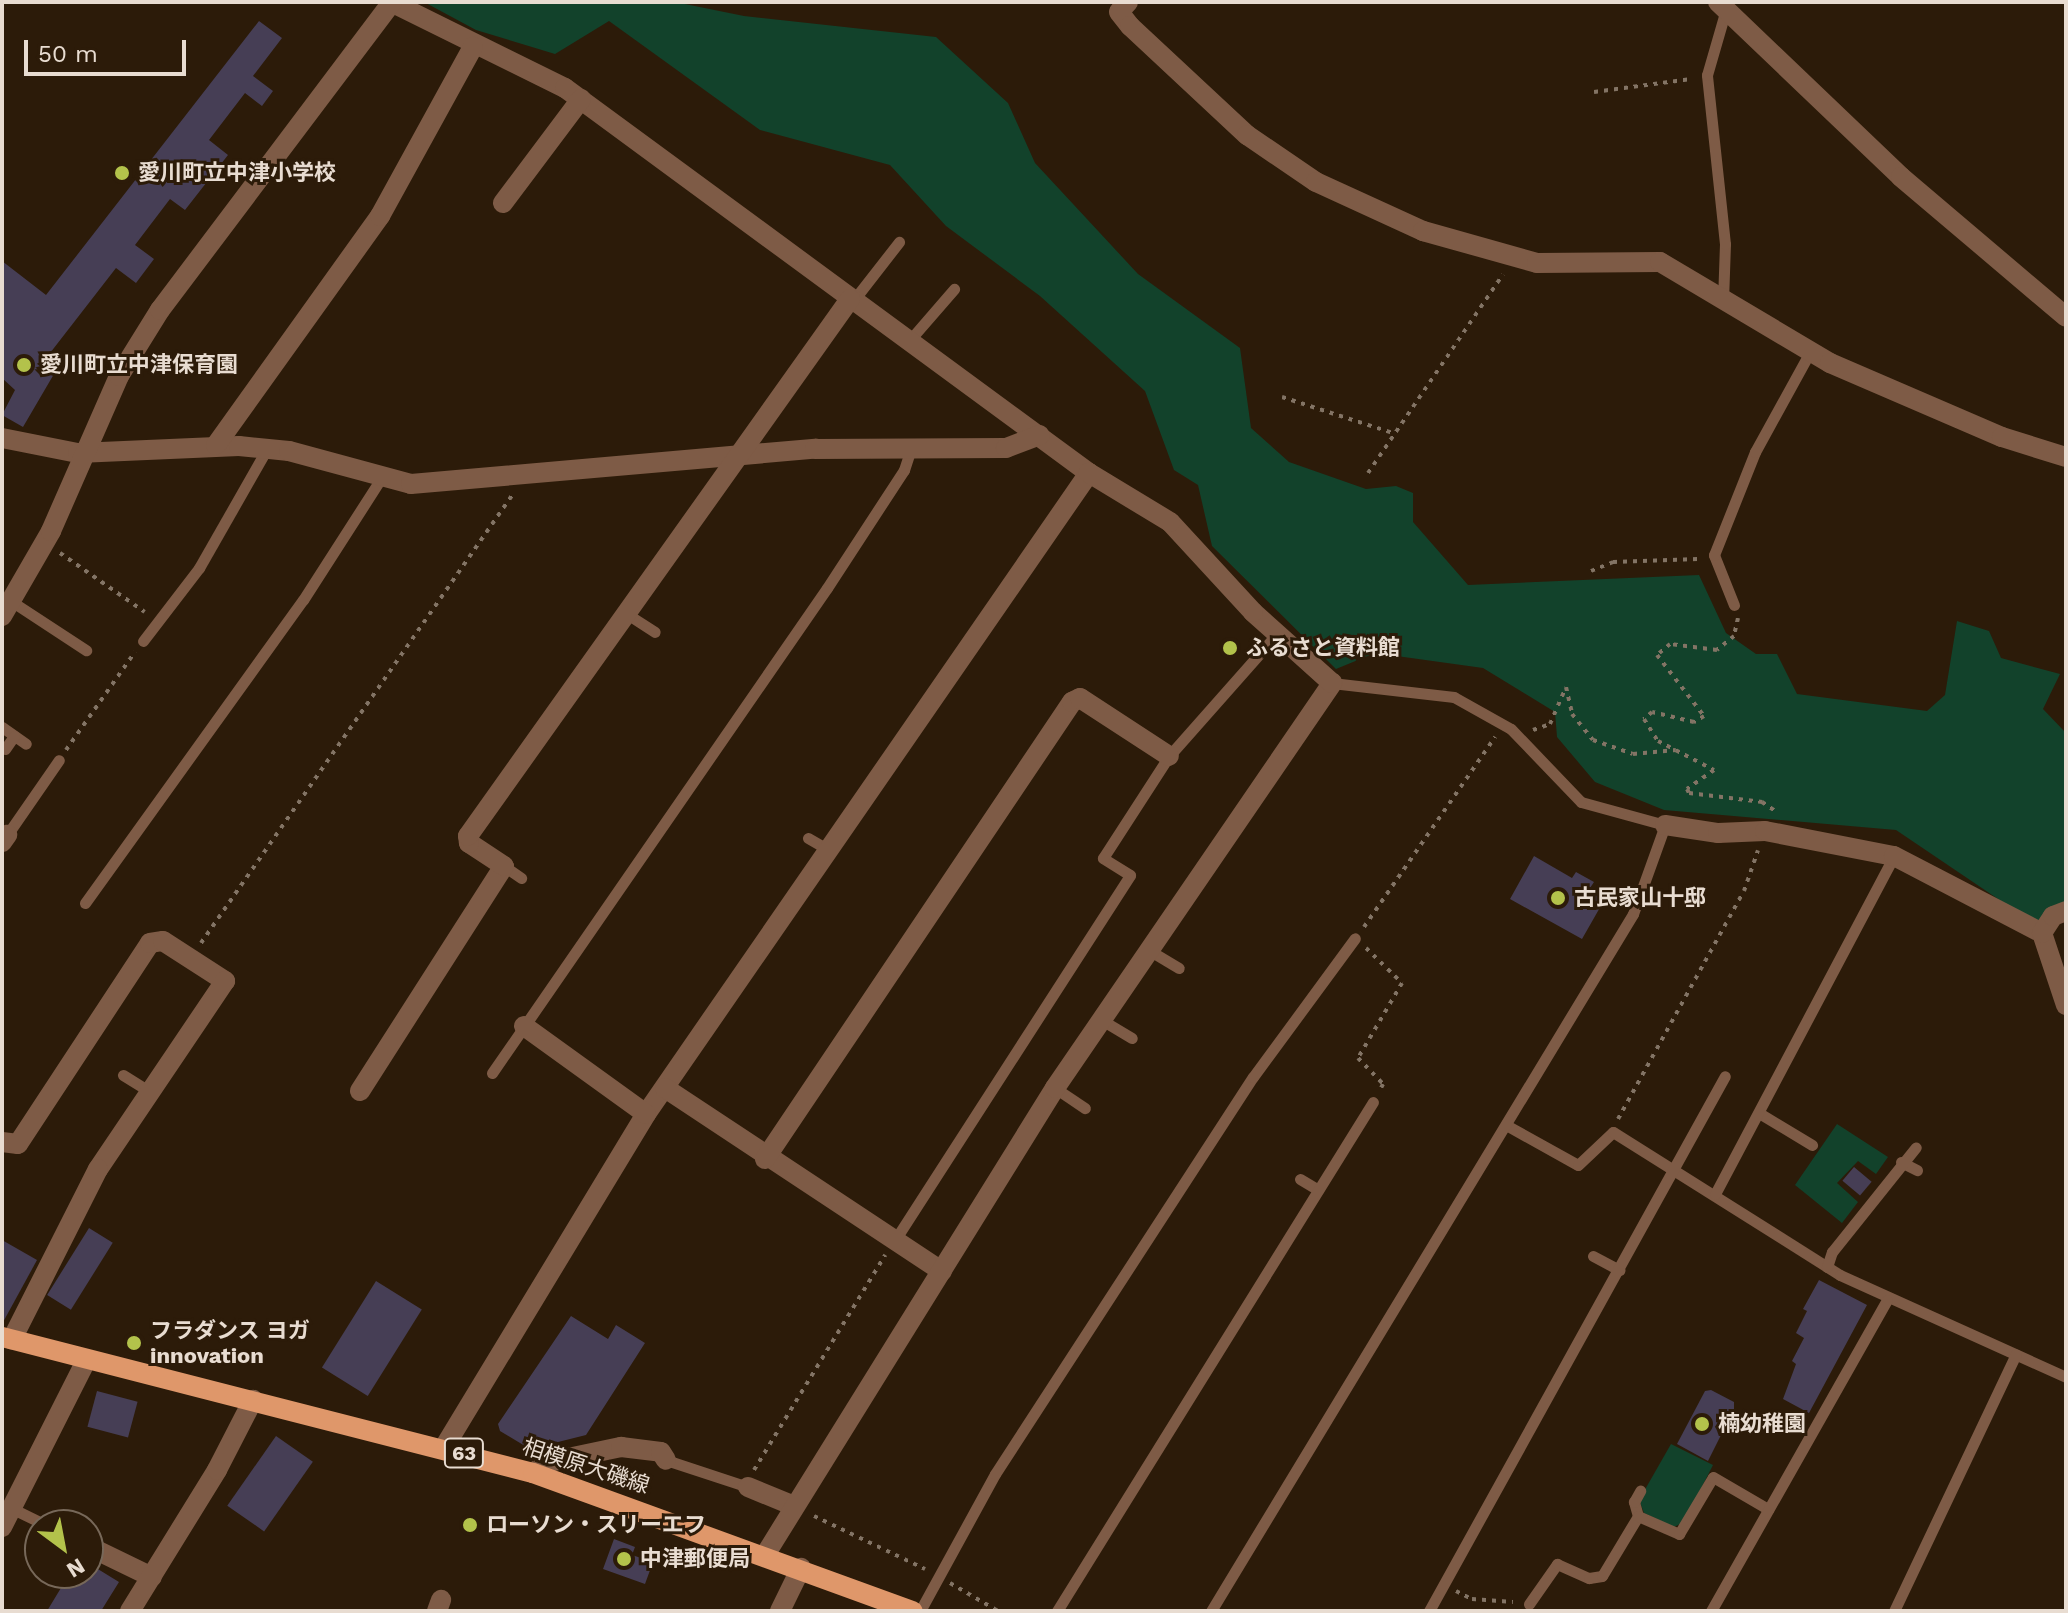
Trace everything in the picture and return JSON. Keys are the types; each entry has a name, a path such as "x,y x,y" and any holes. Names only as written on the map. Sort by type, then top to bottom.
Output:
{"main road":[{"name":"相模原大磯線","path":"7,1338 444,1447 533,1473 913,1611"}],"street":[{"path":"7,608 45,543 119,376 160,310 391,2 473,47 581,99 1089,473 1170,522 1277,634 1332,683 1147,949 1055,1088 765,1555"},
{"path":"1116,5 1277,158 1423,231 1537,263 1660,262 1722,303 1810,352 2002,437 2066,457"},
{"path":"1722,6 1901,177 2066,317"},
{"path":"216,445 380,216 473,47"},
{"path":"514,197 581,99"},
{"path":"363,1077 441,979 513,872 469,843 468,836 736,455 851,300"},
{"path":"2,438 78,453 87,450 216,445 267,449 411,484 736,455 912,445 1006,448 1040,435"},
{"path":"444,1447 646,1114 1089,473"},
{"path":"765,1159 1072,702 1080,698 1169,756"},
{"path":"1665,825 1718,833 1765,831 1894,856 2042,933 2066,1005"},
{"path":"2042,933 2053,916 2066,911"},
{"path":"2,1142 18,1144 150,943 163,941 225,981 98,1169 7,1338"},
{"path":"524,1026 646,1114"},
{"path":"665,1088 765,1159 942,1271"},
{"path":"2,1527 87,1359"},
{"path":"130,1611 217,1470 253,1400"},
{"path":"533,1473 560,1458 621,1447 661,1452 666,1460"},
{"path":"748,1487 794,1506"},
{"path":"104,1554 152,1577"},
{"path":"780,1611 801,1568"}],"lane":[{"path":"1722,6 1707,75 1725,244 1722,303"},
{"path":"851,300 899,248"},
{"path":"909,341 954,289"},
{"path":"1734,605 1714,555 1755,452 1810,352"},
{"path":"492,1073 827,588 904,470 912,445"},
{"path":"143,641 199,568 267,449"},
{"path":"85,903 312,588 382,477"},
{"path":"7,608 86,650"},
{"path":"627,614 655,632"},
{"path":"895,1240 1130,875 1103,858 1169,756 1277,634"},
{"path":"1211,1611 1633,914 1665,825 1581,802 1503,724 1454,697 1332,683"},
{"path":"2,727 26,744"},
{"path":"5,749 14,736"},
{"path":"4,839 59,760"},
{"path":"808,838 829,850"},
{"path":"1715,1194 1894,856"},
{"path":"920,1611 995,1474 1020,1451 1253,1077 1355,938"},
{"path":"1147,949 1179,968"},
{"path":"1100,1019 1132,1038"},
{"path":"123,1075 150,1092"},
{"path":"1429,1611 1725,1076"},
{"path":"1055,1088 1085,1108"},
{"path":"1057,1611 1373,1102"},
{"path":"1759,1113 1812,1145"},
{"path":"1506,1125 1578,1165 1613,1132 1827,1267 1887,1300 2066,1377"},
{"path":"1827,1267 1832,1252 1916,1147"},
{"path":"1901,1162 1917,1170"},
{"path":"1300,1179 1318,1190"},
{"path":"1593,1256 1619,1270"},
{"path":"1711,1611 1887,1300"},
{"path":"1894,1611 2016,1354"},
{"path":"666,1460 748,1487"},
{"path":"1638,1516 1679,1534 1713,1477 1768,1509"},
{"path":"1529,1604 1557,1564 1589,1578 1602,1576 1638,1516 1634,1502 1640,1491"},
{"path":"13,1509 24,1514"}],"path":[{"path":"1594,92 1707,75"},
{"path":"1368,473 1514,258"},
{"path":"1282,397 1393,433"},
{"path":"191,958 525,476"},
{"path":"45,543 158,620"},
{"path":"1591,571 1613,562 1677,564 1714,555"},
{"path":"1734,605 1737,625 1727,644 1708,651 1670,644 1657,655 1704,713 1694,722 1646,713 1650,733 1714,770 1687,789 1689,793 1762,802 1788,819"},
{"path":"59,760 143,641"},
{"path":"1522,724 1542,731 1550,724 1566,687 1572,714 1593,740 1633,754 1676,750"},
{"path":"1373,1102 1383,1084 1358,1058 1402,983 1355,938 1503,724"},
{"path":"1613,1132 1744,891 1765,831"},
{"path":"748,1487 800,1392 895,1240"},
{"path":"794,1506 937,1576 998,1611"},
{"path":"1444,1584 1472,1599 1529,1604"}],"green space":[{"path":"424,2 675,2 744,16 936,37 1008,103 1035,163 1138,274 1240,348 1251,428 1289,462 1366,489 1396,486 1413,493 1413,522 1468,585 1699,575 1726,633 1756,654 1777,654 1797,694 1927,711 1945,695 1957,621 1989,631 2001,658 2060,674 2043,709 2066,733 2066,919 2044,930 1896,830 1664,810 1595,782 1557,737 1555,712 1483,668 1375,653 1336,669 1212,546 1198,485 1174,470 1145,391 1040,296 946,226 890,165 760,130 609,21 555,54 476,30"},
{"path":"1837,1124 1888,1157 1876,1174 1858,1161 1837,1183 1858,1202 1842,1223 1795,1185"},
{"path":"1671,1444 1713,1465 1684,1522 1674,1527 1644,1513 1639,1500"}],"building":[{"path":"259,21 282,38 253,76 273,91 262,106 245,93 209,140 228,155 185,210 170,199 135,245 154,259 136,283 116,268 40,366 54,374 23,427 2,415 15,390 2,378 2,261 46,295"},
{"name":"古民家山十邸","path":"1534,856 1572,878 1576,872 1594,882 1590,888 1606,897 1582,939 1510,899"},
{"path":"1854,1167 1872,1182 1860,1196 1842,1181"},
{"path":"89,1228 113,1243 71,1310 47,1295"},
{"path":"2,1240 37,1260 2,1324"},
{"path":"1819,1280 1867,1305 1809,1413 1783,1399 1796,1364 1792,1361 1804,1338 1796,1333 1807,1311 1803,1309"},
{"path":"376,1281 422,1310 368,1396 322,1368"},
{"path":"571,1316 608,1339 616,1325 645,1343 586,1435 530,1449 500,1431 498,1424"},
{"path":"1711,1390 1734,1402 1734,1409 1708,1461 1677,1444 1705,1391"},
{"path":"97,1391 138,1402 128,1438 87,1427"},
{"path":"276,1436 313,1462 264,1531 227,1506"},
{"name":"中津郵便局","path":"614,1539 635,1547 632,1555 653,1562 645,1584 603,1569"},
{"path":"104,1573 119,1582 101,1611 47,1611 60,1589 104,1589"}],"place":[{"name":"愛川町立中津小学校","path":"122,173"},
{"name":"愛川町立中津保育園","path":"24,365"},
{"name":"ふるさと資料館","path":"1230,648"},
{"name":"古民家山十邸","path":"1558,898"},
{"name":"フラダンス ヨガ innovation","path":"134,1343"},
{"name":"楠幼稚園","path":"1702,1424"},
{"name":"ローソン・スリーエフ","path":"470,1525"},
{"name":"中津郵便局","path":"624,1559"}]}
